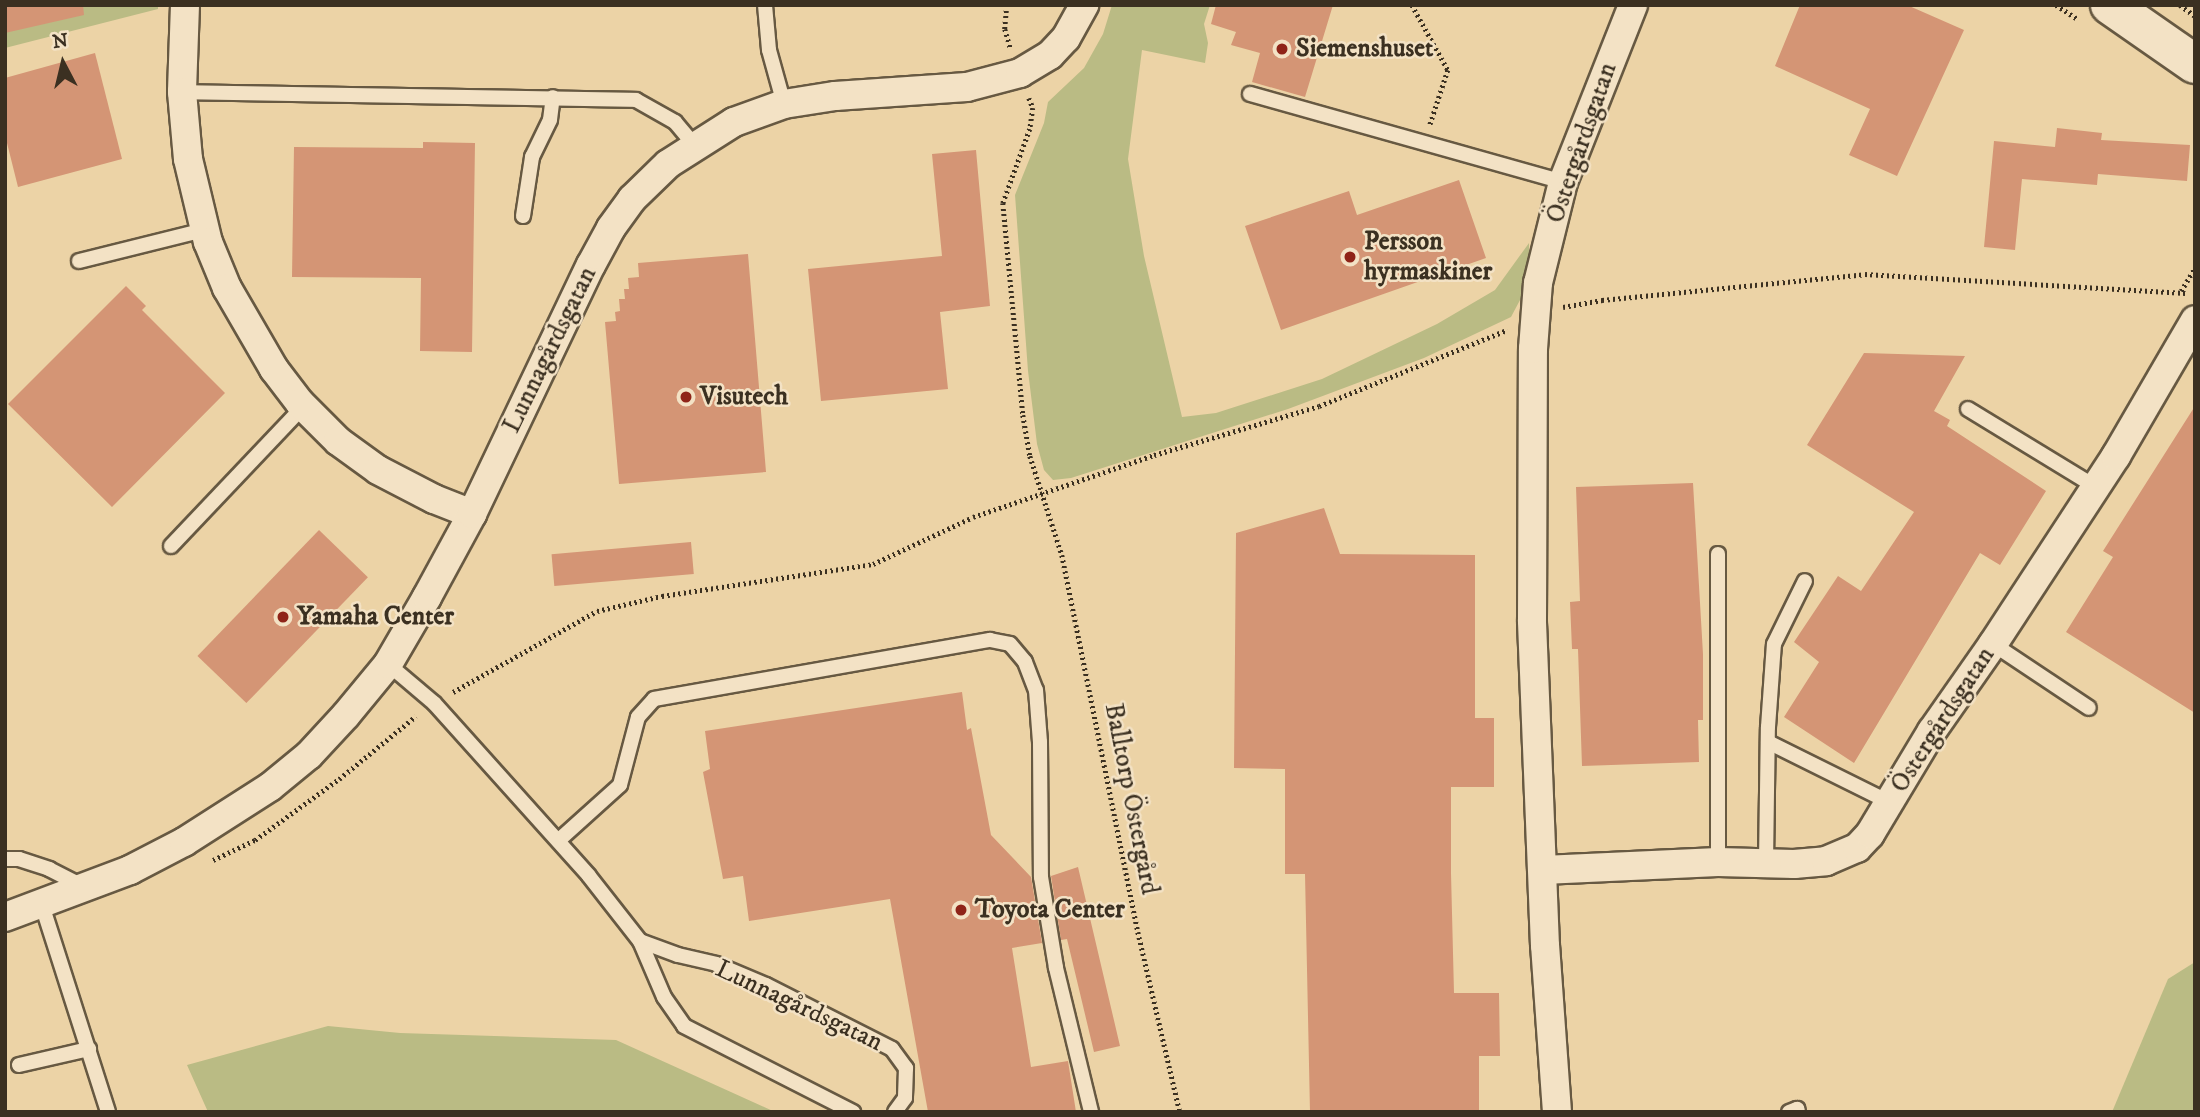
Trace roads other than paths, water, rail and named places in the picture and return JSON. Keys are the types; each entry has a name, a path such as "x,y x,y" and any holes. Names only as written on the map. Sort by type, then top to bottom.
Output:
{"street":[{"name":"Lunnagårdsgatan","path":"5,917 130,870 184,842 270,787 309,755 388,664 472,514 611,228 632,199 659,172 734,122 783,104 835,96 967,87 1020,73 1050,55 1066,38 1084,5"},
{"name":"Östergårdsgatan","path":"1557,1112 1532,620 1538,283 1563,182 1633,5"},
{"path":"2110,5 2195,64"},
{"path":"189,7 182,92 188,159 204,230 237,307 274,369 304,406 338,441 378,470 434,499 472,514"},
{"name":"Östergårdsgatan","path":"1543,870 1718,862 1826,862 1857,848 1870,834 1932,731 2096,487 2195,320"}],"lane":[{"path":"765,5 769,50 783,104"},
{"path":"182,92 636,100 675,122 695,146"},
{"path":"1250,94 1563,182"},
{"path":"523,216 532,157 550,120 553,97"},
{"path":"79,261 204,230"},
{"path":"172,545 304,406"},
{"path":"1968,410 2096,487"},
{"path":"1718,554 1718,862"},
{"path":"1766,863 1768,742 1774,644 1805,581"},
{"path":"559,840 621,785 638,717 654,699 990,640 1010,644 1025,662 1036,690 1040,742 1041,877 1056,968 1091,1112"},
{"path":"1993,644 2089,708"},
{"path":"388,664 434,703 559,840 640,941 664,997 684,1026 853,1112"},
{"path":"1768,742 1889,802"},
{"path":"5,859 19,859 49,869 84,887"},
{"path":"42,905 108,1112"},
{"name":"Lunnagårdsgatan","path":"640,941 678,955 716,964 766,985 891,1049 906,1068 905,1098 895,1112"},
{"path":"19,1065 89,1049"},
{"path":"1789,1112 1797,1109 1798,1112"}],"place":[{"name":"Siemenshuset","path":"1282,49"},
{"name":"Persson hyrmaskiner","path":"1350,257"},
{"name":"Visutech","path":"686,397"},
{"name":"Yamaha Center","path":"283,617"},
{"name":"Toyota Center","path":"961,910"}]}
